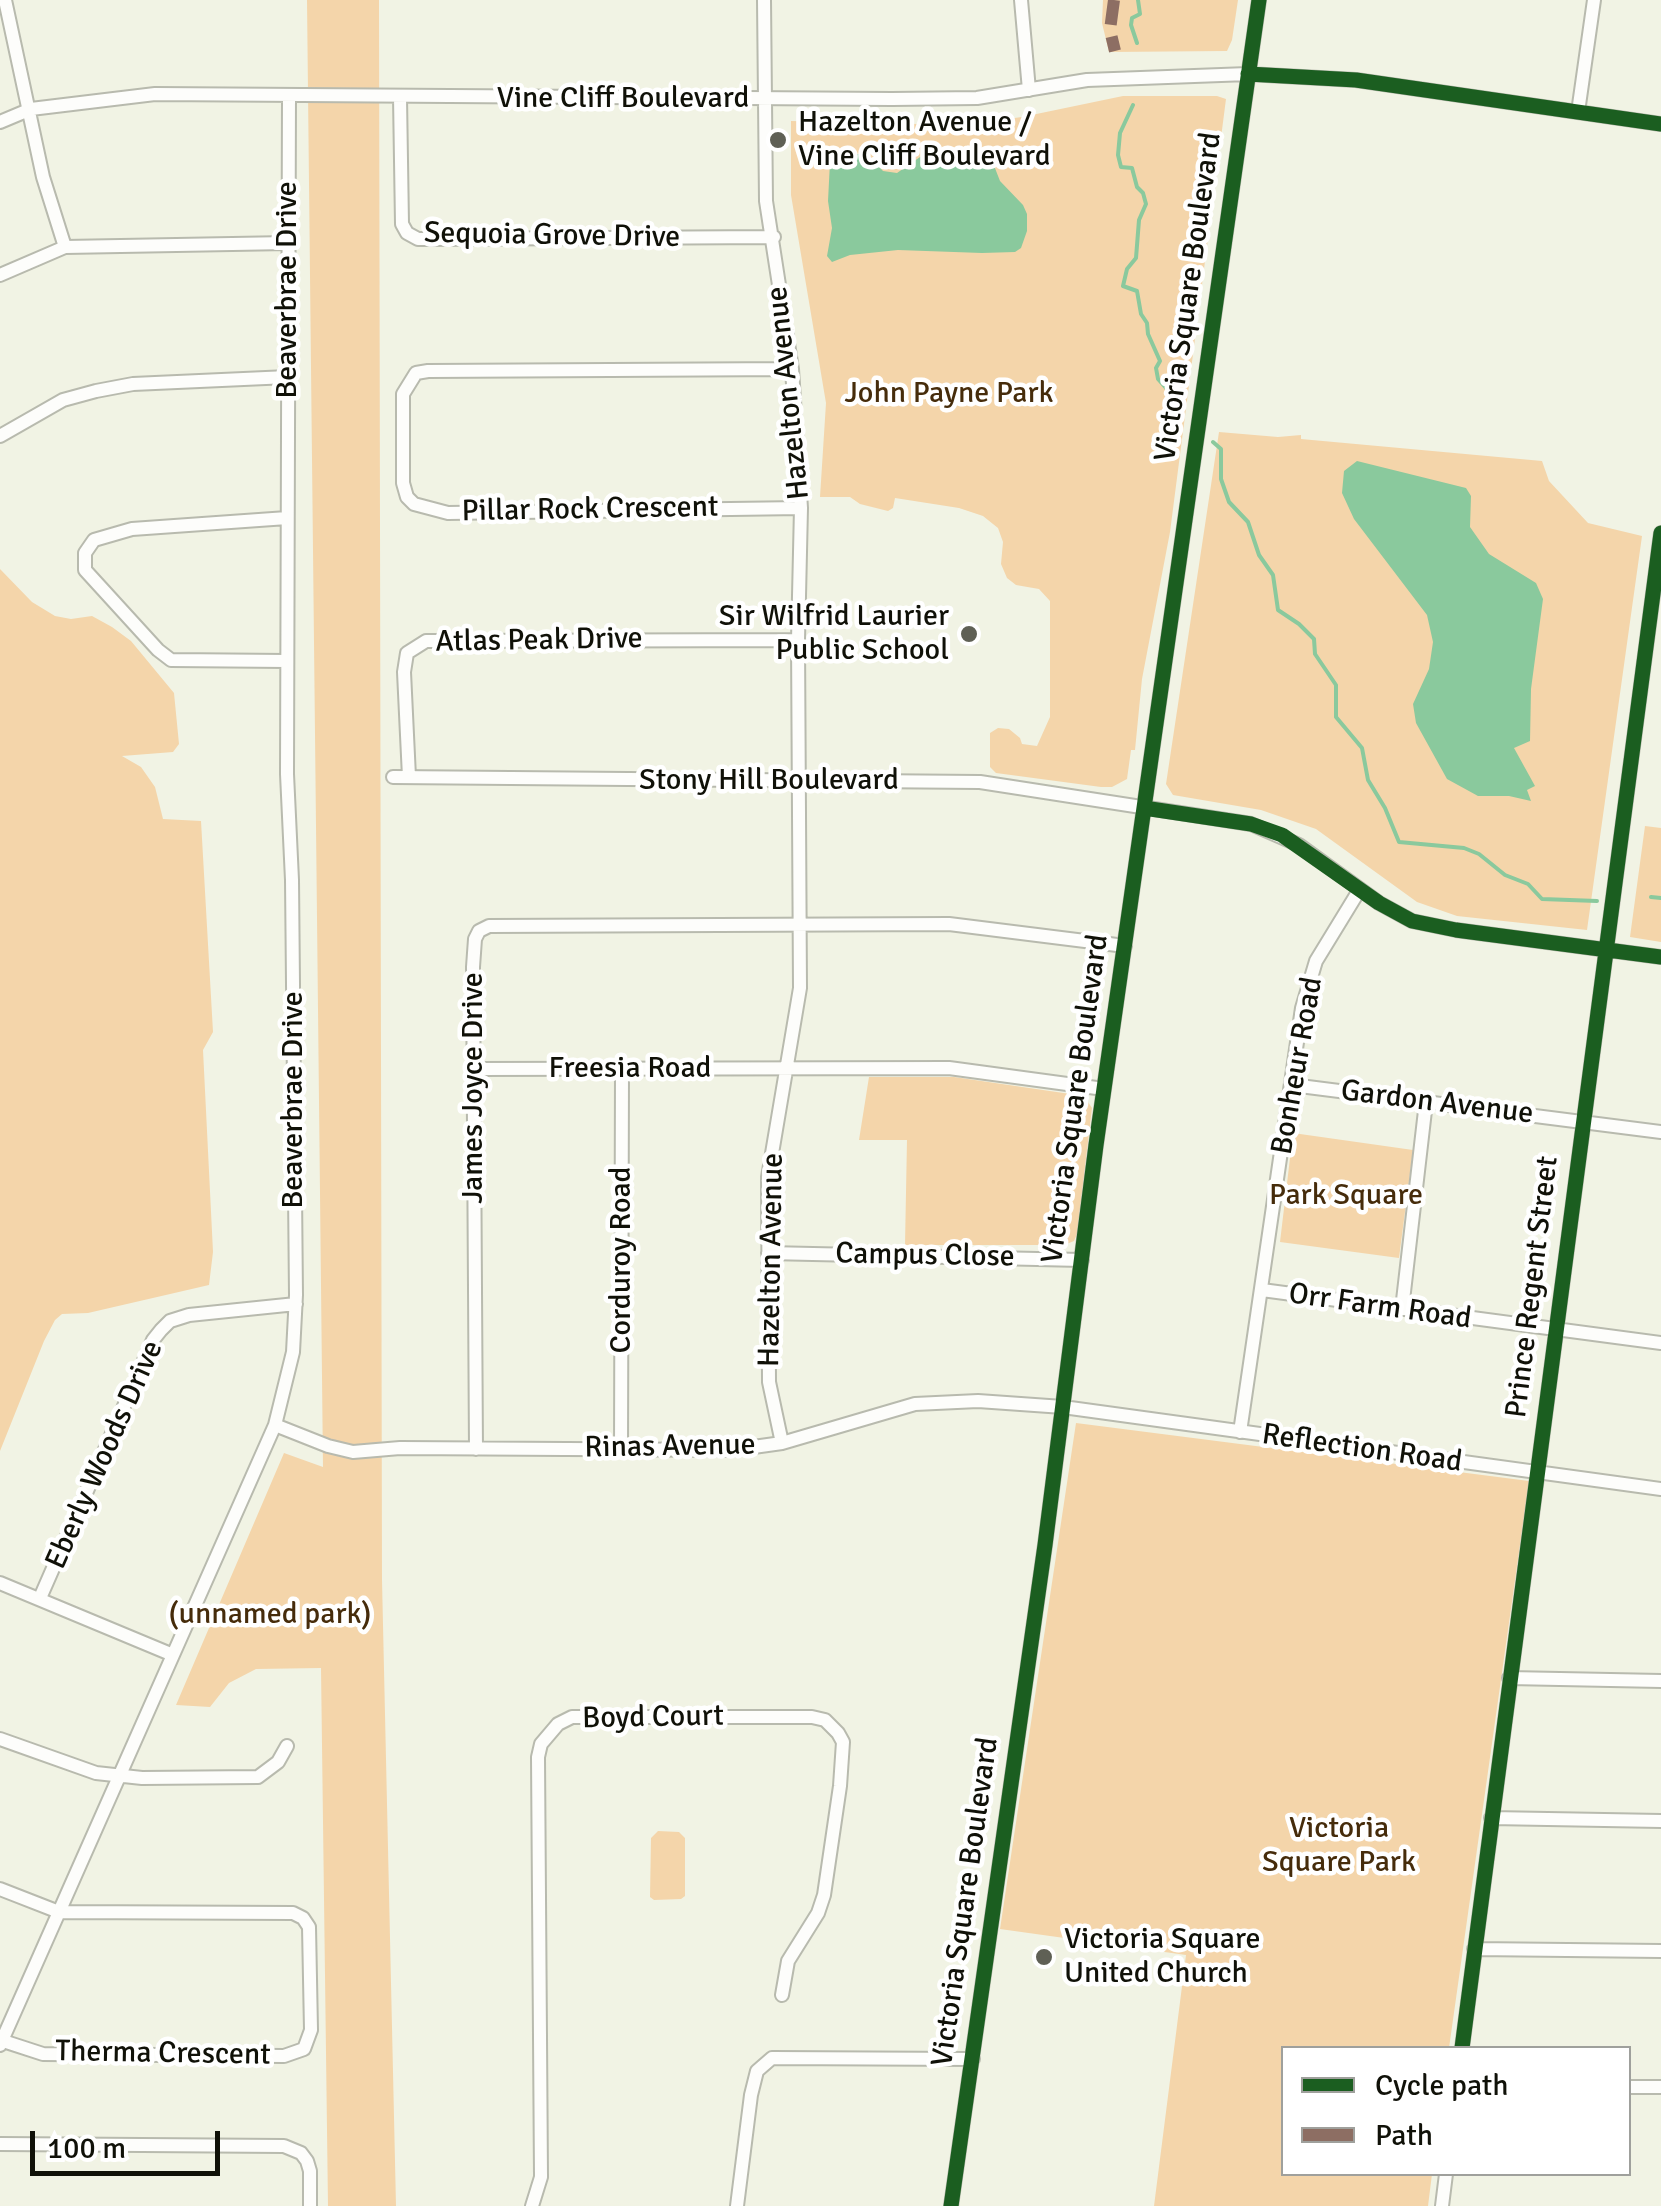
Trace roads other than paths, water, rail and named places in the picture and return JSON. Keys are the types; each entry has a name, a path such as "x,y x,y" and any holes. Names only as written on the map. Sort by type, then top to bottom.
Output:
{"street":[{"path":"5,0 43,177 65,247"},
{"name":"Hazelton Avenue","path":"764,0 766,200 792,369 801,508 800,988 768,1177 769,1382 782,1443"},
{"path":"1021,0 1029,90"},
{"name":"Victoria Square Boulevard","path":"951,2206 1259,0"},
{"path":"1578,112 1594,0"},
{"name":"Vine Cliff Boulevard","path":"0,122 30,109 155,94 764,100 976,98 1087,80 1248,74 1356,80 1661,124"},
{"name":"Beaverbrae Drive","path":"1,2042 275,1425 293,1352 296,1304 292,880 287,774 289,95"},
{"name":"Sequoia Grove Drive","path":"400,97 402,224 407,233 418,238 774,237"},
{"path":"0,275 65,247 288,243"},
{"name":"Pillar Rock Crescent","path":"792,369 416,374 403,394 403,482 406,497 414,504 448,513 801,508"},
{"path":"0,436 63,400 96,390 133,384 288,377"},
{"path":"287,660 171,660 86,570 85,554 94,540 132,529 288,518"},
{"name":"Prince Regent Street","path":"1462,2046 1661,533"},
{"name":"Atlas Peak Drive","path":"409,777 404,672 408,653 422,642 798,640"},
{"name":"Stony Hill Boulevard","path":"392,776 980,782 1266,828 1299,844 1393,912 1434,927 1661,957"},
{"name":"Bonheur Road","path":"1240,1432 1302,1008 1316,961 1360,889"},
{"name":"James Joyce Drive","path":"476,1448 475,939 479,931 489,926 949,924 1125,946"},
{"name":"Freesia Road","path":"475,1070 949,1068 1104,1089"},
{"name":"Corduroy Road","path":"621,1450 622,1070"},
{"name":"Gardon Avenue","path":"1292,1084 1661,1132"},
{"path":"1402,1309 1426,1102"},
{"name":"Campus Close","path":"768,1253 1082,1260"},
{"name":"Orr Farm Road","path":"1262,1290 1661,1342"},
{"name":"Eberly Woods Drive","path":"40,1598 161,1330 170,1321 190,1315 296,1304"},
{"name":"Rinas Avenue","path":"275,1425 353,1452 476,1448 732,1450 782,1443 915,1404 978,1400 1063,1407"},
{"name":"Reflection Road","path":"1063,1407 1661,1489"},
{"path":"0,1582 173,1655"},
{"path":"1510,1678 1661,1682"},
{"name":"Boyd Court","path":"532,2206 541,2177 538,1758 540,1744 558,1724 572,1717 812,1718 825,1720 838,1732 843,1742 840,1786 824,1895 818,1913 788,1961 782,1995"},
{"path":"0,1739 70,1766 119,1776 258,1777 278,1762 287,1746"},
{"path":"1491,1818 1661,1821"},
{"path":"0,1889 60,1912"},
{"name":"Therma Crescent","path":"1,2042 43,2054 284,2056 304,2049 309,2040 310,1928 304,1918 281,1911 60,1912"},
{"path":"1474,1949 1661,1952"},
{"path":"737,2206 751,2095 758,2071 770,2060 973,2059"},
{"path":"1631,2086 1661,2087"},
{"path":"0,2144 284,2146 307,2161 310,2206"},
{"path":"1442,2206 1446,2176"}],"waterway":[{"path":"1137,43 1131,25 1132,18 1140,14 1138,0"},
{"path":"1133,105 1120,133 1118,155 1121,167 1132,168 1146,204 1139,220 1136,258 1127,269 1123,286 1137,291 1141,314 1160,361 1156,368 1158,379 1174,397 1176,412 1169,438 1179,439"},
{"path":"1213,442 1221,449 1221,479 1229,502 1248,522 1259,555 1273,575 1278,610 1314,639 1315,654 1336,685 1336,717 1362,748 1368,780 1399,842 1464,848 1479,854 1505,875 1528,884 1542,899 1597,901"},
{"path":"1651,897 1661,898"}],"place":[{"name":"Hazelton Avenue / Vine Cliff Boulevard","path":"778,140"},
{"name":"Sir Wilfrid Laurier Public School","path":"969,634"},
{"name":"Victoria Square United Church","path":"1044,1957"}],"park label":[{"name":"John Payne Park","path":"949,394"},
{"name":"Park Square","path":"1346,1196"},
{"name":"(unnamed park)","path":"270,1615"},
{"name":"Victoria Square Park","path":"1339,1846"}]}
